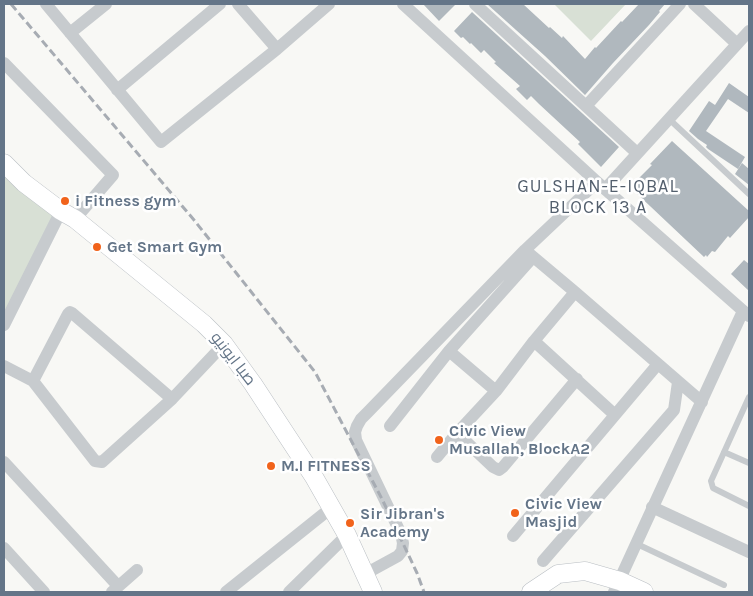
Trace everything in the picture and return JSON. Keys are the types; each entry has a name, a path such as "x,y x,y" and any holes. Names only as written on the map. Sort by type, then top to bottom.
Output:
{"main road":[{"name":"صبا ایونیو","path":"4,163 24,183 68,215 204,324 224,344 253,384 314,477 346,535 369,586"},
{"path":"531,592 558,574 585,571 617,586 644,592"}],"street":[{"path":"46,4 161,142 277,49 329,4"},
{"path":"70,33 106,4"},
{"path":"118,90 220,4"},
{"path":"238,4 277,49"},
{"path":"403,4 601,185 746,313 652,507 617,586"},
{"path":"475,4 637,153"},
{"path":"586,106 680,4"},
{"path":"694,4 737,44"},
{"path":"369,586 402,551 403,543 401,534 356,440 355,432 361,419 529,254 637,153 749,31"},
{"path":"4,63 114,175 68,215 4,325"},
{"path":"529,254 702,402"},
{"path":"390,426 529,254"},
{"path":"437,458 457,433 496,391 575,292"},
{"path":"33,381 70,312 172,399"},
{"path":"534,341 615,415"},
{"path":"4,366 33,381 95,461 102,462 172,399 224,344"},
{"path":"449,351 496,391"},
{"path":"513,536 658,364"},
{"path":"457,433 493,467 499,470 577,379"},
{"path":"543,560 674,410 678,382"},
{"path":"4,462 115,589 138,570"},
{"path":"652,507 749,552"},
{"path":"226,592 331,508"},
{"path":"289,592 346,535"},
{"path":"4,548 44,592"}],"lane":[{"path":"669,119 749,194"},
{"path":"749,397 746,413 724,452 711,481 713,488 749,506"},
{"path":"724,452 749,463"},
{"path":"637,544 724,585"}],"shaded area":[{"path":"554,4 626,4 591,41"},
{"path":"4,161 58,209 4,325"}],"building":[{"path":"423,4 456,4 439,21"},
{"path":"487,4 523,4 549,28 562,38 563,36 585,59 639,4 665,4 649,25 585,95"},
{"path":"472,12 619,147 601,167 578,144 580,142 531,96 527,100 516,89 520,86 494,63 496,62 484,50 481,53 454,31"},
{"path":"729,83 749,97 749,113 728,99 706,131 745,157 738,169 708,149 707,145 689,131 709,101 715,105"},
{"path":"672,141 749,211 749,217 730,238 728,236 715,252 712,251 707,257 706,255 704,257 633,190 637,180"},
{"path":"742,163 749,169 749,185 735,174"},
{"path":"744,260 749,264 749,291 731,274"}],"railway":[{"path":"11,4 194,220 315,372 382,499 424,592"}],"place":[{"name":"i Fitness gym","path":"65,201"},
{"name":"Get Smart Gym","path":"97,247"},
{"name":"Civic View Musallah, BlockA2","path":"439,440"},
{"name":"M.I FITNESS","path":"271,466"},
{"name":"Civic View Masjid","path":"515,513"},
{"name":"Sir Jibran's Academy","path":"350,523"}],"district":[{"name":"GULSHAN-E-IQBAL BLOCK 13 A","path":"598,197"}]}
